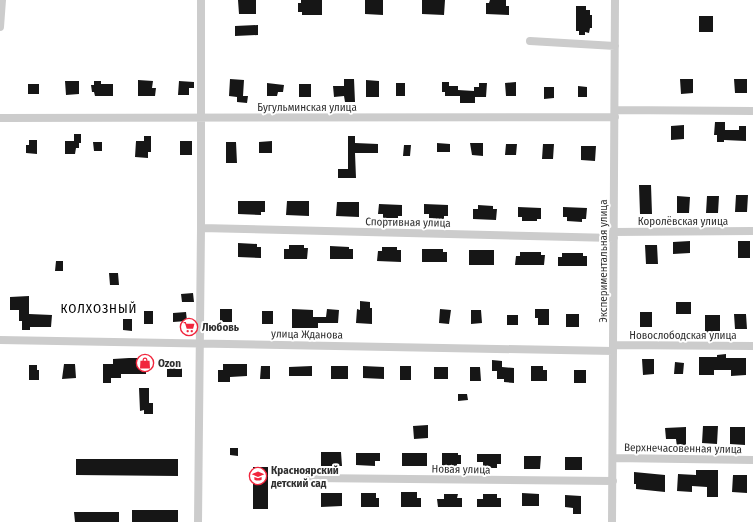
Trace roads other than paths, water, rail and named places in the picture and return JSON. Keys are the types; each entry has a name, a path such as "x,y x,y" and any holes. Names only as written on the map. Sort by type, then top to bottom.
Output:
{"street":[{"path":"0,27 2,0"},
{"path":"198,522 201,228 200,0"},
{"name":"Экспериментальная улица","path":"612,522 615,0"},
{"path":"530,41 615,46"},
{"name":"Бугульминская улица","path":"0,118 200,119 753,112"},
{"name":"Спортивная улица","path":"201,228 613,235"},
{"name":"Королёвская улица","path":"613,235 753,232"},
{"name":"улица Жданова","path":"0,340 613,348"},
{"name":"Новослободская улица","path":"613,348 753,346"},
{"name":"Верхнечасовенная улица","path":"613,458 753,460"},
{"name":"Новая улица","path":"310,478 613,481"}],"place":[{"name":"Любовь","path":"189,327"},
{"name":"Ozon","path":"145,363"},
{"name":"Красноярский детский сад","path":"258,476"}],"district":[{"name":"КОЛХОЗНЫЙ","path":"99,308"}]}
